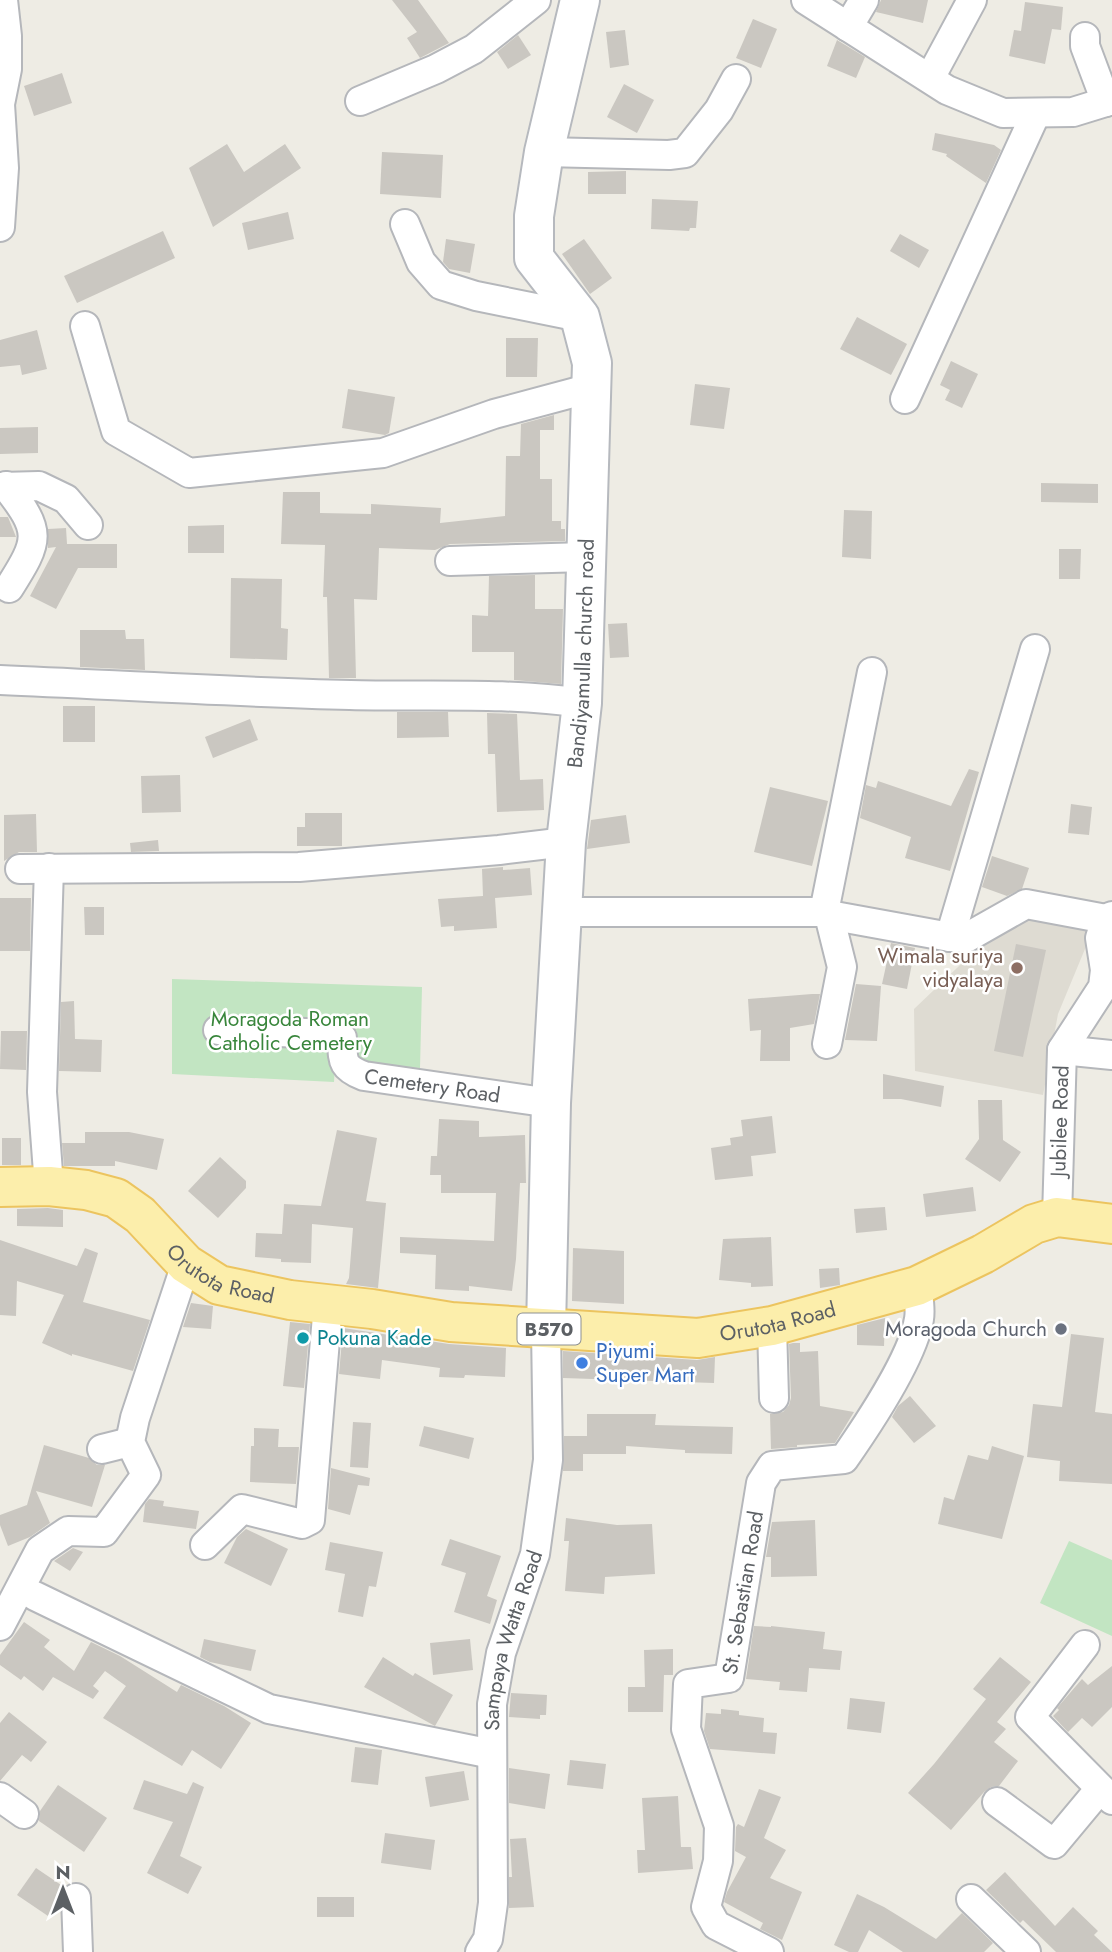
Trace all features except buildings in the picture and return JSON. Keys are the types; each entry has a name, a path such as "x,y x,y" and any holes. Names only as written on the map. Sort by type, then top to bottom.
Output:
{"main road":[{"name":"Orutota Road","path":"0,1187 48,1186 86,1189 116,1198 139,1215 186,1265 219,1285 290,1300 451,1322 698,1338 772,1326 916,1286 983,1254 1034,1224 1058,1217 1112,1224"}],"street":[{"path":"0,227 4,168 0,104 7,69 3,0"},
{"path":"360,101 436,69 474,49 536,0"},
{"name":"Bandiyamulla church road","path":"545,1329 551,1103 566,842 582,703 592,363 580,317 534,258 534,216 544,152 580,0"},
{"path":"806,0 947,90 1003,113 1073,112 1109,101 1085,46 1085,37"},
{"path":"848,27 864,0"},
{"path":"930,78 972,0"},
{"path":"544,152 669,155 685,153 719,110 736,79"},
{"path":"905,399 1036,113"},
{"path":"405,224 421,262 441,285 476,296 580,317"},
{"path":"85,326 116,431 189,473 383,453 494,414 591,388"},
{"path":"3,487 39,486 66,499 88,525"},
{"path":"3,487 27,513 34,530 28,559 9,588"},
{"path":"450,561 586,557"},
{"path":"950,937 1035,649"},
{"path":"827,1044 842,967 827,913 872,672"},
{"path":"0,680 280,693 488,696 582,703"},
{"path":"20,869 299,867 566,842"},
{"path":"48,868 42,1092 48,1186"},
{"path":"563,912 827,913 967,938 1026,904 1109,917"},
{"name":"Jubilee Road","path":"1058,1217 1062,1050 1103,986 1105,970 1101,938 1109,917"},
{"name":"Cemetery Road","path":"218,1030 335,1034 342,1038 343,1062 350,1071 364,1076 551,1103"},
{"path":"1062,1050 1112,1055"},
{"path":"0,1626 40,1550 68,1531 104,1532 146,1475 130,1442 135,1418 186,1265"},
{"name":"St. Sebastian Road","path":"769,1952 716,1925 706,1907 718,1861 719,1826 686,1729 688,1684 729,1678 761,1483 772,1466 844,1459 912,1345 920,1316 916,1286"},
{"path":"205,1545 242,1509 302,1524 310,1520 328,1304"},
{"path":"772,1326 774,1398"},
{"name":"Sampaya Watta Road","path":"480,1952 488,1939 493,1903 492,1704 500,1653 535,1554 548,1460 545,1329"},
{"path":"102,1449 130,1442"},
{"path":"36,1596 269,1709 492,1754"},
{"path":"997,1802 1054,1844 1106,1795 1030,1717 1085,1645"},
{"path":"0,1797 24,1814"},
{"path":"76,1898 78,1952"},
{"path":"971,1899 1026,1952"}],"shaded area":[{"name":"Wimala suriya vidyalaya","path":"1021,907 1097,920 1058,1014 1043,1095 915,1071 914,1009"}],"green space":[{"name":"Moragoda Roman Catholic Cemetery","path":"172,979 422,987 420,1068 335,1065 334,1082 172,1074"},
{"path":"1069,1541 1112,1560 1112,1636 1040,1603"}],"place":[{"name":"Wimala suriya vidyalaya","path":"1017,968"},
{"name":"Moragoda Church","path":"1061,1329"},
{"name":"Pokuna Kade","path":"303,1338"},
{"name":"Piyumi Super Mart","path":"582,1363"}]}
